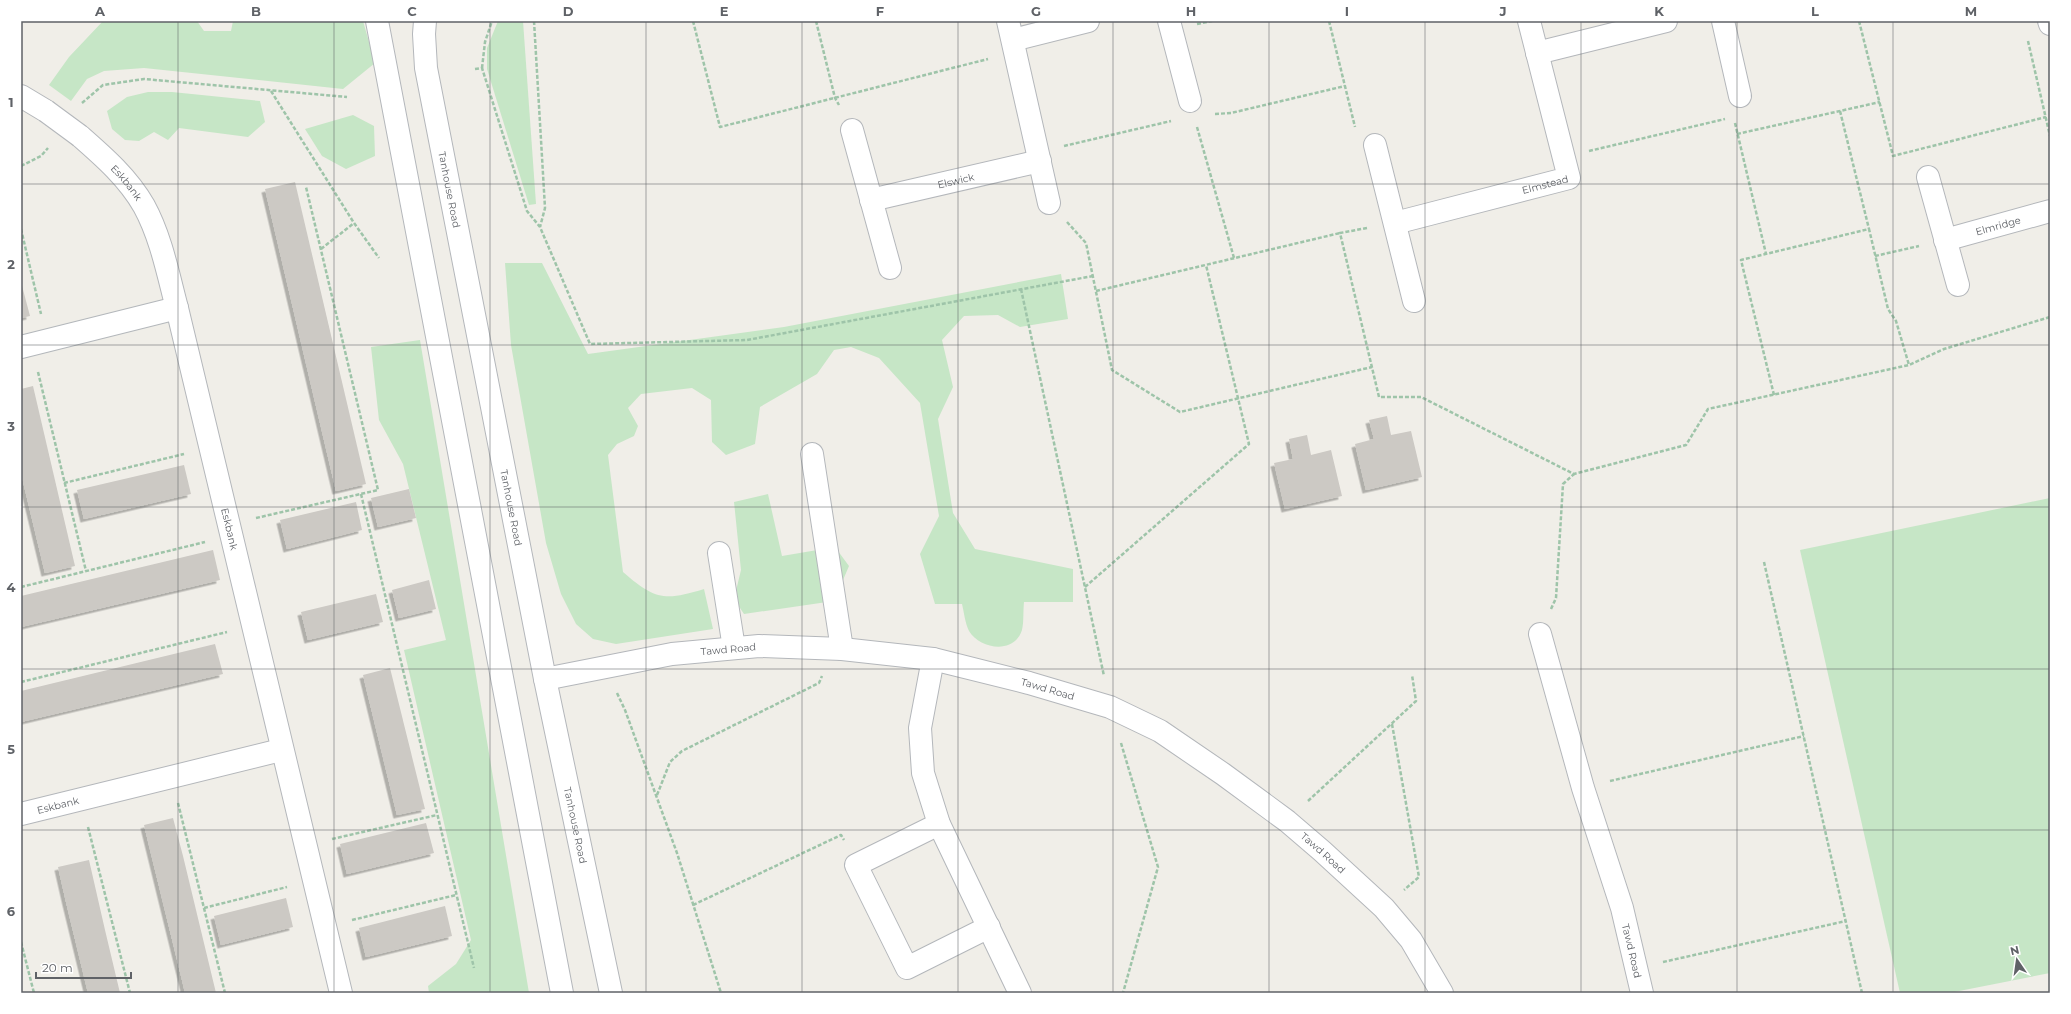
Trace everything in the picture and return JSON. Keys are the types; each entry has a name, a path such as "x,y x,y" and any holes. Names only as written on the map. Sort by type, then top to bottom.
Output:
{"street":[{"path":"377,21 562,993"},
{"name":"Tanhouse Road","path":"425,21 424,34 426,68 545,679 611,993"},
{"path":"1049,202 1012,38 1088,21"},
{"path":"1169,21 1190,101"},
{"name":"Elmstead","path":"1395,223 1569,178 1529,21"},
{"path":"1537,53 1666,21"},
{"path":"1723,21 1740,96"},
{"path":"2043,31 2049,21"},
{"name":"Eskbank","path":"21,96 46,111 80,136 125,179 144,206 156,233 177,308 281,750 341,993"},
{"path":"852,130 890,268"},
{"path":"1375,145 1414,301"},
{"name":"Elswick","path":"871,200 1040,161"},
{"path":"1928,177 1958,285"},
{"name":"Elmridge","path":"1945,240 2050,211"},
{"path":"33,343 177,308"},
{"path":"812,454 839,648"},
{"path":"719,553 734,648"},
{"name":"Tawd Road","path":"1540,634 1583,788 1622,908 1642,993"},
{"name":"Tawd Road","path":"545,679 672,654 759,646 839,648 933,659 1029,683 1110,707 1160,731 1223,774 1287,821 1384,908 1411,940 1442,993"},
{"path":"933,659 920,728 923,773 939,824 990,927 1020,993"},
{"name":"Eskbank","path":"21,814 281,750"},
{"path":"939,824 856,865 907,968 990,927"}],"path":[{"path":"492,21 484,42 482,68 528,211 540,227 590,344 747,340 1093,276"},
{"path":"534,21 545,208 540,227"},
{"path":"693,21 720,127 835,98 1012,38"},
{"path":"816,21 835,98 852,130"},
{"path":"1329,21 1356,128 1375,145"},
{"path":"1859,21 1892,156 2046,117"},
{"path":"2043,31 2028,39 2050,136"},
{"path":"475,69 482,68"},
{"path":"80,105 103,85 144,79 347,98"},
{"path":"271,91 354,223 379,258"},
{"path":"1190,101 1234,258"},
{"path":"1737,134 1880,102"},
{"path":"1840,111 1888,309 1896,321 1909,365"},
{"path":"1734,117 1766,254"},
{"path":"1564,157 1726,119"},
{"path":"21,166 41,156 50,145"},
{"path":"21,587 86,571 378,490 306,187"},
{"path":"1049,202 1086,243 1112,370 1180,412 1372,367"},
{"path":"321,248 354,223"},
{"path":"1096,291 1340,233 1395,223"},
{"path":"21,229 33,343 64,483 86,571"},
{"path":"1774,395 1741,260 1869,229"},
{"path":"1340,233 1379,398 1421,397 1574,474"},
{"path":"1875,256 1945,240"},
{"path":"1085,587 1249,444 1206,265"},
{"path":"1021,289 1110,707 1158,867 1123,993"},
{"path":"1540,634 1556,598 1563,484 1574,474 1686,446 1708,409 1909,365 1944,349 2050,317"},
{"path":"64,483 210,448"},
{"path":"361,494 474,968"},
{"path":"1764,562 1862,993"},
{"path":"21,682 252,626"},
{"path":"657,796 670,762 682,752 819,683 839,648"},
{"path":"605,667 625,710 657,796 694,905 721,993"},
{"path":"1287,821 1416,701 1412,675"},
{"path":"1384,908 1419,877 1392,724"},
{"path":"1583,788 1804,736"},
{"path":"172,777 225,993"},
{"path":"81,799 130,993"},
{"path":"305,846 437,815"},
{"path":"694,905 841,835 856,865"},
{"path":"204,908 313,880"},
{"path":"325,927 456,895"},
{"path":"1637,967 1846,921"},
{"path":"21,942 34,993"}],"green space":[{"path":"103,21 197,21 204,31 231,31 233,21 363,21 375,63 343,89 144,68 104,71 87,79 71,101 49,85 69,57"},
{"path":"498,21 523,21 536,204 529,205 487,69 487,48"},
{"path":"148,92 172,92 260,101 265,122 248,137 179,128 168,140 154,132 139,141 125,140 112,129 107,111 127,97"},
{"path":"353,115 374,126 375,156 346,169 322,156 305,129"},
{"path":"505,263 542,263 588,354 784,327 1061,274 1068,319 1020,327 998,315 964,316 942,340 953,387 938,419 953,513 975,549 1073,569 1073,602 1024,602 1023,627 1018,638 1005,646 997,647 981,642 969,631 962,604 935,604 920,554 939,516 920,403 879,358 851,347 834,350 817,374 760,407 755,444 726,455 712,442 711,400 692,388 641,394 628,408 638,426 634,436 617,444 608,455 623,572 644,588 661,596 679,595 704,589 713,629 616,644 593,639 576,624 561,594 546,543 511,345"},
{"path":"420,340 529,993 429,993 428,986 456,964 471,940 404,650 446,640 403,464 379,420 371,347"},
{"path":"768,494 782,556 835,547 849,566 843,580 827,602 744,614 734,599 741,570 734,502"},
{"path":"2050,498 2050,973 1949,993 1900,993 1800,550"}],"building":[{"path":"295,182 366,484 336,491 265,189"},
{"path":"21,282 30,316 21,318"},
{"path":"33,386 75,566 45,573 21,473 21,389"},
{"path":"1387,416 1391,435 1411,431 1422,477 1366,490 1355,444 1374,439 1369,420"},
{"path":"1307,435 1311,455 1331,450 1342,496 1285,509 1274,463 1293,459 1289,439"},
{"path":"184,465 191,494 84,519 77,490"},
{"path":"409,489 416,518 378,527 371,498"},
{"path":"356,502 362,530 287,549 280,520"},
{"path":"213,550 220,580 21,627 21,596"},
{"path":"429,580 436,609 399,618 392,590"},
{"path":"376,594 383,622 308,640 301,612"},
{"path":"215,644 223,674 21,722 21,691"},
{"path":"390,668 425,809 397,815 363,675"},
{"path":"173,818 216,993 185,993 144,825"},
{"path":"426,823 434,853 347,874 340,844"},
{"path":"89,860 120,993 88,993 66,902 58,867"},
{"path":"286,898 293,927 221,945 214,916"},
{"path":"445,906 452,936 366,957 359,928"}]}
